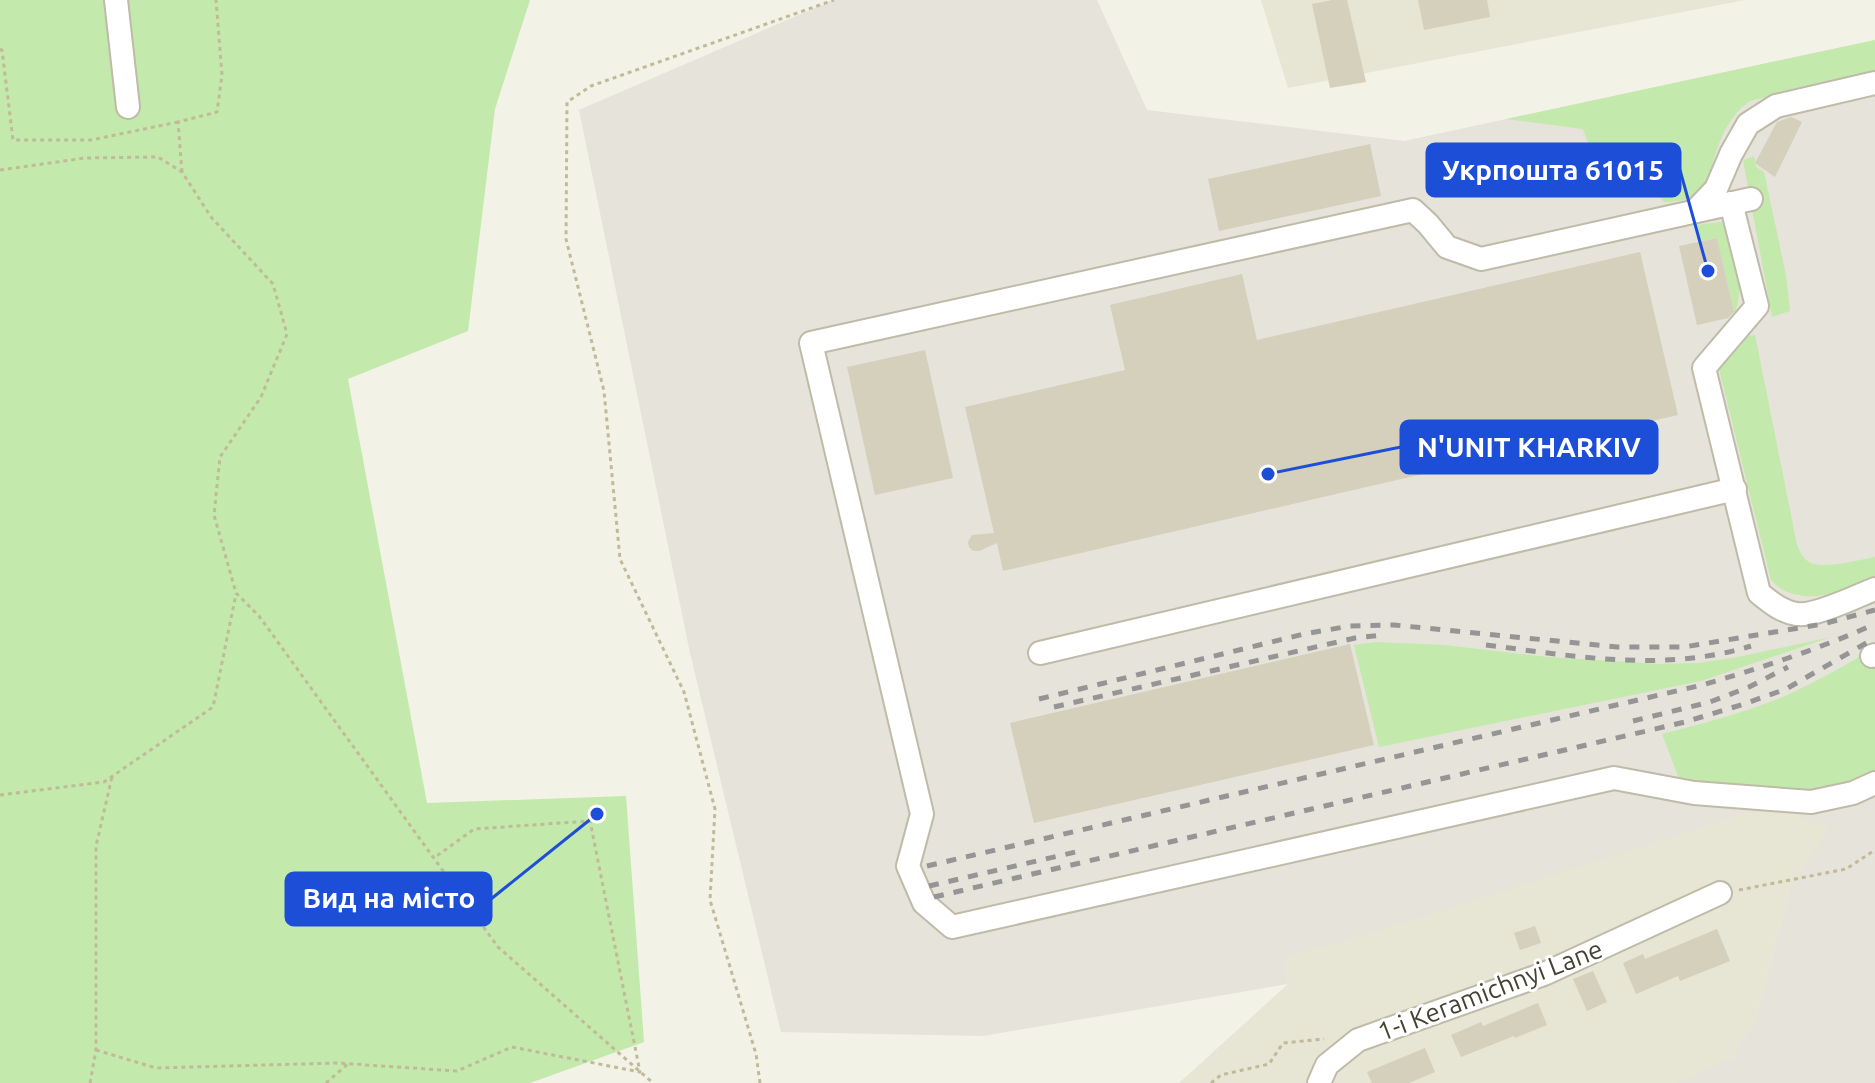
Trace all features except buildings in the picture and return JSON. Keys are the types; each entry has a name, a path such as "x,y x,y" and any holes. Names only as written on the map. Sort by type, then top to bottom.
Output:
{"street":[{"path":"116,0 128,107"},
{"path":"1695,211 1716,189 1748,124 1776,106 1875,83"},
{"path":"1875,589 1825,609 1799,615 1777,607 1759,593 1704,368 1757,306 1741,201 1481,259 1447,247 1413,210 811,343 922,814 908,866 924,903 952,927 1614,778 1694,793 1811,802 1853,793 1875,783"},
{"path":"1040,653 1735,489"},
{"name":"1-i Keramichnyi Lane","path":"1319,1083 1327,1065 1358,1040 1544,974 1720,893"}],"path":[{"path":"0,49 13,140 91,140 178,122 217,112 222,75 216,0"},
{"path":"760,1083 756,1054 710,900 715,809 692,721 684,692 620,559 604,391 566,239 567,102 591,86 834,0"},
{"path":"178,122 182,172"},
{"path":"0,170 85,158 158,157 182,172 211,217 273,284 287,334 261,397 220,457 214,515 236,593 213,707 104,782 0,795"},
{"path":"236,593 259,616 498,947 653,1083"},
{"path":"90,1083 96,1050 96,846 112,776"},
{"path":"434,858 474,829 590,821 640,1072"},
{"path":"1720,893 1846,869 1875,850"},
{"path":"1211,1083 1221,1075 1269,1064 1283,1043 1314,1039 1358,1040"},
{"path":"96,1050 156,1068 349,1063 457,1071 512,1047 640,1072"},
{"path":"326,1083 349,1063"}],"shaded area":[{"path":"836,0 1097,0 1147,110 1404,141 1875,40 1875,1083 1676,1083 1731,1059 1757,1015 1789,890 1830,828 1768,806 1284,959 1288,984 983,1036 781,1032 690,653 579,110"},
{"path":"1261,0 1745,0 1288,88"},
{"path":"1768,806 1841,828 1789,890 1757,1015 1731,1059 1692,1083 1179,1083 1288,984 1284,959"}],"green space":[{"path":"0,0 530,0 495,109 468,331 348,379 427,803 626,796 644,1042 530,1083 0,1083"},
{"path":"1875,40 1875,72 1750,101 1743,106 1723,134 1704,190 1683,200 1664,202 1642,171 1620,176 1615,157 1594,160 1583,129 1506,119"},
{"path":"1754,156 1756,167 1764,172 1786,275 1790,311 1772,317 1743,160"},
{"path":"1720,222 1728,225 1743,273 1735,316 1717,238 1701,241 1696,225"},
{"path":"1755,335 1797,545 1803,557 1814,564 1828,565 1875,557 1875,580 1835,593 1807,596 1782,589 1771,580 1718,365 1743,337"},
{"path":"1831,637 1701,681 1379,747 1354,645 1376,642 1444,645 1548,657 1659,664 1699,663 1738,657"},
{"path":"1875,647 1875,778 1836,793 1681,784 1662,734 1741,712 1787,695"}],"railway":[{"path":"1039,699 1304,634 1350,626 1394,625 1617,647 1684,647 1823,624 1875,610"},
{"path":"927,866 1702,685 1790,658 1875,624"},
{"path":"1054,707 1355,638 1382,635"},
{"path":"934,897 1685,722 1786,689 1875,638"},
{"path":"1486,645 1619,660 1685,659 1751,646"},
{"path":"1633,721 1710,702 1788,667"},
{"path":"929,886 1084,850"}],"place":[{"name":"Укрпошта 61015","path":"1708,271"},
{"name":"N'UNIT KHARKIV","path":"1268,474"},
{"name":"Вид на місто","path":"597,814"}]}
